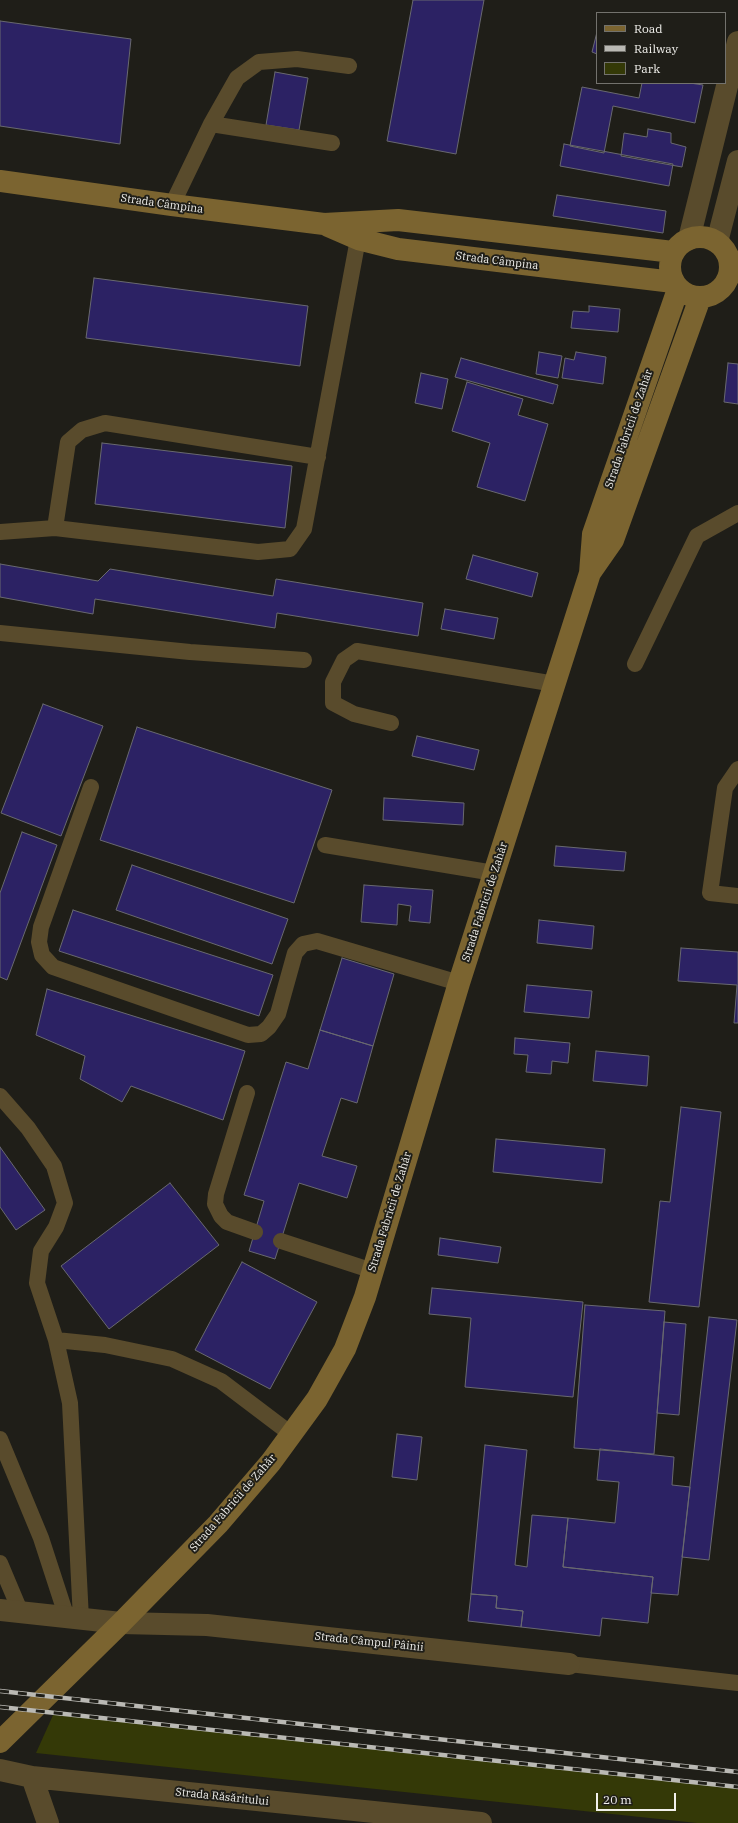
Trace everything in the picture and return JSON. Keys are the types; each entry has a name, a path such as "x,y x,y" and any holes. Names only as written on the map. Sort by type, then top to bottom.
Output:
{"street":[{"path":"738,42 681,246 669,267 676,285 684,294 719,294 729,276 729,261 726,247 738,161"},
{"name":"Strada Câmpina","path":"0,181 324,224 398,220 681,246"},
{"name":"Strada Câmpina","path":"324,224 358,239 398,249 676,285"},
{"path":"681,246 704,237 726,247"},
{"name":"Strada Fabricii de Zahăr","path":"0,1742 121,1623 218,1524 271,1462 317,1399 345,1349 365,1297 459,983 590,573 593,534 676,285"},
{"name":"Strada Fabricii de Zahăr","path":"590,573 613,540 719,294"},
{"name":"Strada Câmpul Pâinii","path":"0,1610 121,1623 207,1625 569,1664"},
{"name":"Strada Răsăritului","path":"0,1770 32,1777 444,1821 481,1823"},
{"path":"32,1777 48,1823"}],"lane":[{"path":"172,205 211,124 237,78 259,62 297,59 349,66"},
{"path":"211,124 332,143"},
{"path":"0,532 55,528 258,552 290,549 304,529 358,239"},
{"path":"55,528 68,442 82,430 105,423 318,457"},
{"path":"635,664 697,536 738,514"},
{"path":"0,633 190,652 304,660"},
{"path":"391,723 354,714 333,702 333,682 344,660 357,651 555,684"},
{"path":"738,769 725,788 710,893 738,896"},
{"path":"91,786 41,927 39,942 42,955 53,967 248,1035 261,1034 269,1027 278,1014 296,954 303,944 317,941 459,983"},
{"path":"325,845 494,873"},
{"path":"247,1093 216,1194 215,1204 221,1216 227,1222 255,1232"},
{"path":"0,1096 28,1128 54,1166 65,1203 56,1227 41,1251 37,1283 56,1340 70,1403 74,1619"},
{"path":"280,1241 373,1271"},
{"path":"56,1340 105,1345 172,1360 221,1381 291,1434"},
{"path":"0,1439 74,1619"},
{"path":"0,1563 21,1613"},
{"name":"Strada Câmpul Pâinii","path":"569,1664 738,1683"}],"green space":[{"path":"54,1713 738,1787 738,1823 697,1823 36,1753"}],"building":[{"path":"413,0 484,0 456,154 387,141"},
{"path":"0,21 131,39 120,144 0,126"},
{"path":"596,36 596,54 592,52"},
{"path":"275,72 308,78 299,130 266,125"},
{"path":"642,84 703,85 695,123 613,106 604,153 570,146 582,87 639,98"},
{"path":"648,129 671,133 671,143 686,147 682,167 621,156 624,133 647,137"},
{"path":"564,144 673,164 669,186 560,166"},
{"path":"557,195 666,211 663,233 553,216"},
{"path":"94,278 308,306 300,366 86,338"},
{"path":"589,306 620,309 618,332 571,328 573,311 589,312"},
{"path":"539,352 562,356 558,378 536,374"},
{"path":"576,352 606,357 603,384 562,378 565,358 574,360"},
{"path":"461,358 558,385 553,404 455,377"},
{"path":"728,363 738,364 738,404 724,402"},
{"path":"421,373 448,379 442,409 415,403"},
{"path":"467,382 523,399 518,415 548,424 525,501 477,487 490,443 452,431"},
{"path":"102,443 292,466 285,528 95,504"},
{"path":"473,555 538,573 532,597 466,579"},
{"path":"0,564 98,581 110,569 273,596 276,579 423,603 418,636 277,613 275,628 95,599 93,614 0,597"},
{"path":"445,609 498,618 494,639 441,629"},
{"path":"43,704 103,726 61,836 1,813"},
{"path":"137,727 332,790 294,903 100,840"},
{"path":"417,736 479,750 474,770 412,756"},
{"path":"384,798 464,803 463,825 383,820"},
{"path":"22,832 57,845 7,980 0,977 0,893"},
{"path":"556,846 626,852 624,871 554,866"},
{"path":"132,865 288,919 272,964 116,910"},
{"path":"364,885 433,890 430,923 409,921 411,906 398,904 397,925 361,922"},
{"path":"73,910 273,975 259,1016 59,951"},
{"path":"539,920 594,926 592,949 537,943"},
{"path":"681,948 738,952 738,1023 734,1023 737,985 678,981"},
{"path":"342,958 394,974 373,1046 320,1030"},
{"path":"527,985 592,991 589,1018 524,1012"},
{"path":"47,989 245,1051 223,1120 131,1086 122,1102 80,1079 85,1056 36,1035"},
{"path":"320,1030 373,1046 357,1103 341,1098 322,1156 357,1166 347,1198 299,1183 275,1259 249,1251 264,1201 244,1195 286,1062 308,1069"},
{"path":"515,1038 570,1043 568,1063 552,1061 551,1074 526,1072 528,1055 514,1054"},
{"path":"596,1051 649,1056 647,1086 593,1081"},
{"path":"681,1107 721,1112 699,1307 649,1302 660,1201 670,1202"},
{"path":"496,1139 605,1149 602,1183 493,1172"},
{"path":"0,1147 45,1210 16,1230 0,1207"},
{"path":"170,1183 219,1245 109,1329 61,1266"},
{"path":"440,1238 501,1247 498,1263 438,1255"},
{"path":"242,1262 317,1302 270,1389 195,1350"},
{"path":"432,1288 583,1302 573,1397 465,1387 471,1318 429,1314"},
{"path":"585,1305 665,1311 654,1454 574,1448"},
{"path":"709,1317 737,1320 709,1560 682,1557"},
{"path":"664,1322 686,1324 679,1415 657,1413"},
{"path":"397,1434 422,1437 417,1480 392,1477"},
{"path":"485,1445 527,1450 515,1565 527,1567 532,1515 568,1518 563,1567 653,1577 648,1623 602,1618 600,1636 521,1627 523,1611 496,1608 497,1596 471,1594"},
{"path":"600,1449 674,1457 672,1485 690,1487 678,1595 651,1593 653,1577 563,1567 568,1518 615,1523 619,1482 597,1480"},
{"path":"471,1594 497,1596 496,1608 523,1611 521,1627 468,1621"}],"railway":[{"path":"0,1691 738,1772"},
{"path":"0,1707 738,1787"}]}
